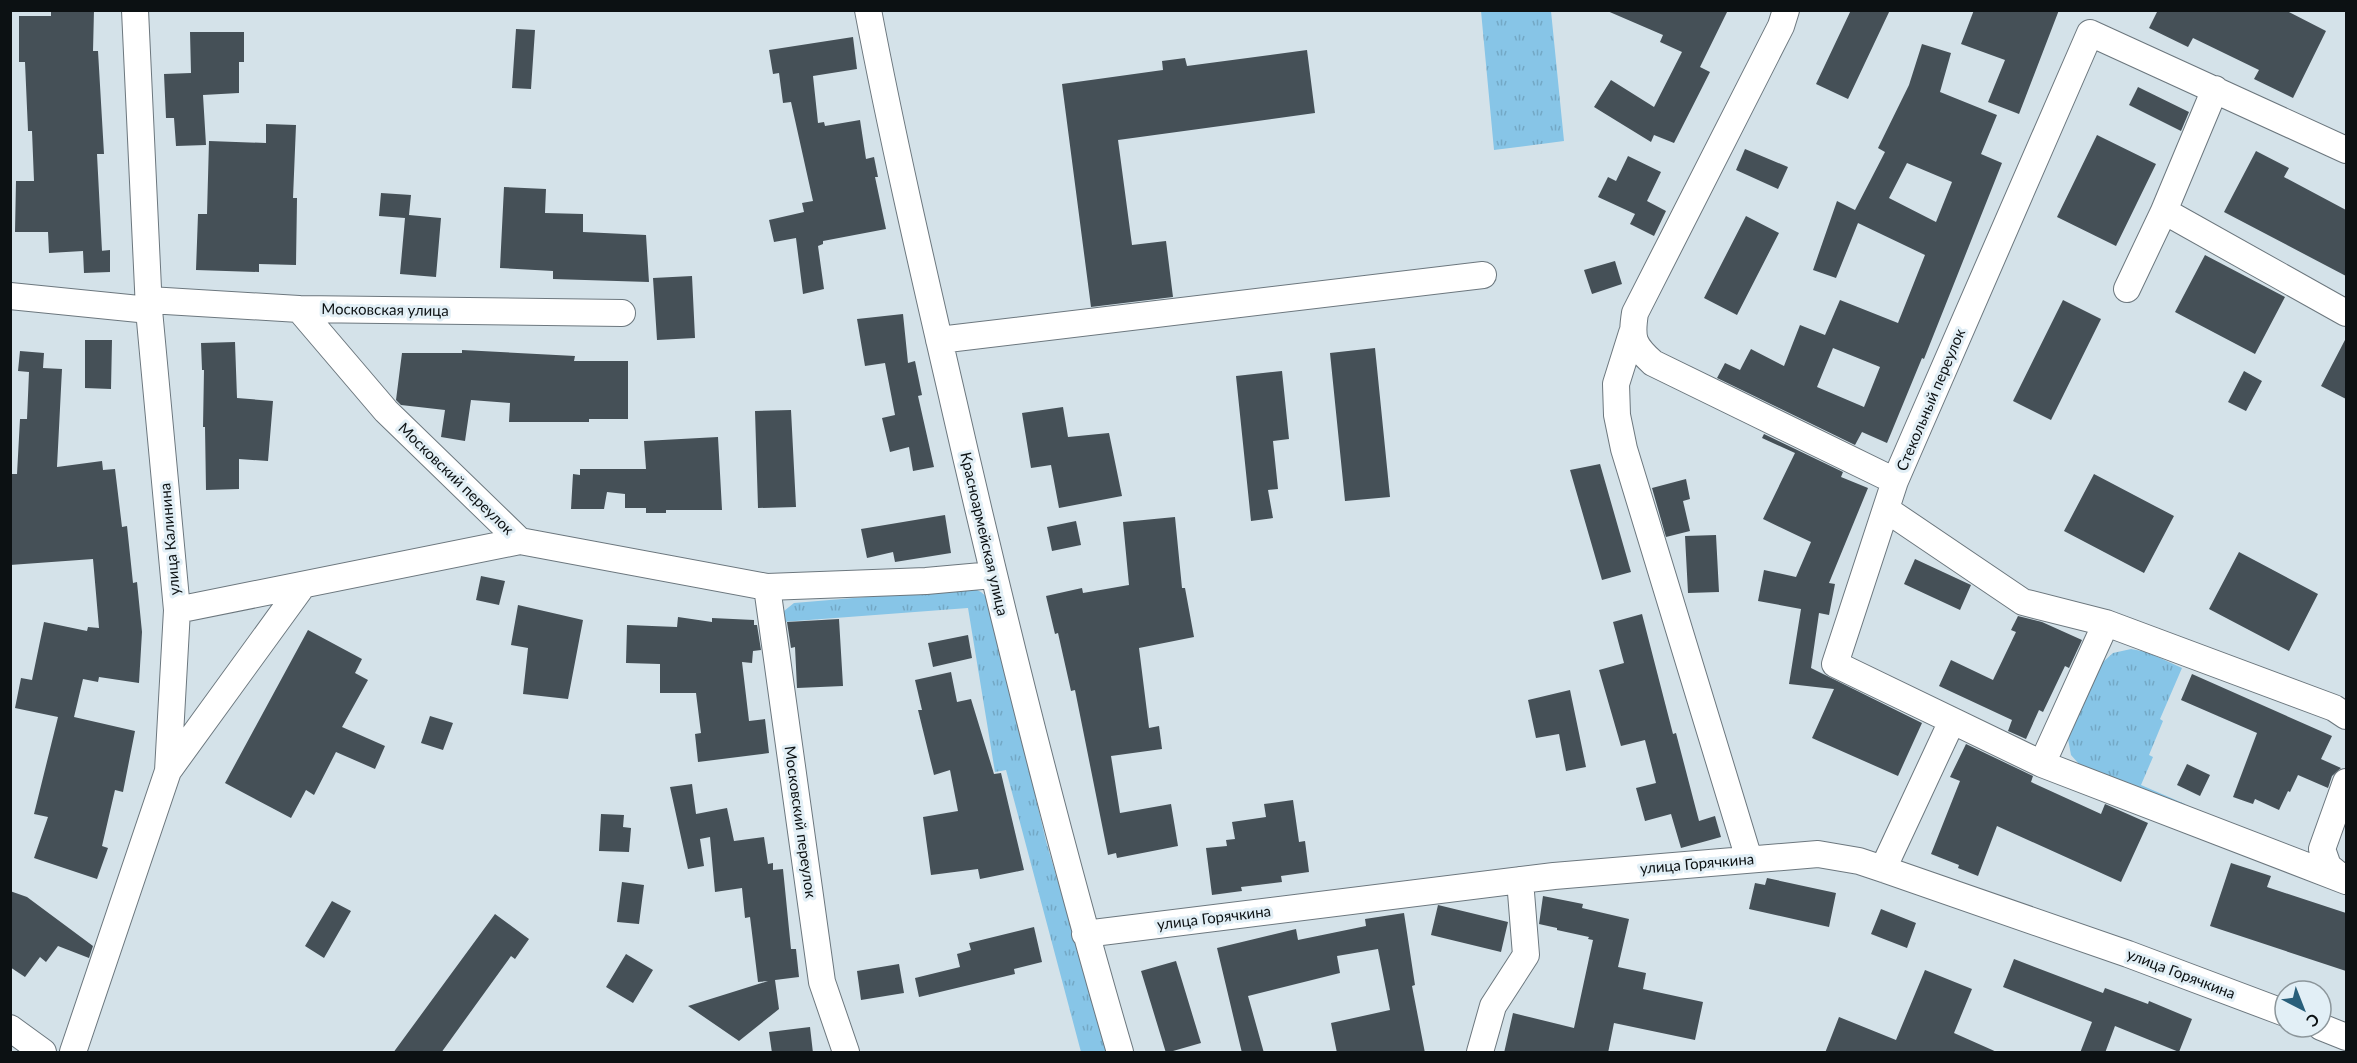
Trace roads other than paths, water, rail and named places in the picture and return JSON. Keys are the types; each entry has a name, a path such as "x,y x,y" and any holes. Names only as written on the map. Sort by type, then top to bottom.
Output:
{"street":[{"name":"улица Калинина","path":"73,1053 168,771 177,610 149,305 135,10"},
{"name":"Красноармейская улица","path":"868,10 885,100 993,575 1085,934 1120,1053"},
{"path":"1749,859 1624,449 1617,415 1616,384 1632,333 1635,313 1781,26 1786,10"},
{"name":"Стекольный переулок","path":"1632,333 1639,350 1653,363 1895,481 2090,33 2346,150"},
{"path":"2127,289 2164,211 2215,89"},
{"path":"2164,211 2346,313"},
{"path":"939,340 1483,275"},
{"name":"Московская улица","path":"10,296 149,305 622,313"},
{"name":"Московский переулок","path":"299,309 386,411 520,541 767,587 926,581 993,575"},
{"path":"1895,481 1835,664 2042,764 2340,876"},
{"path":"1887,510 2023,602 2106,623 2334,708 2346,716"},
{"path":"177,610 520,541"},
{"path":"168,771 303,585"},
{"name":"Московский переулок","path":"767,587 822,982 846,1053"},
{"path":"2042,764 2106,623"},
{"path":"1883,869 1952,721"},
{"path":"2340,876 2322,849 2346,782"},
{"name":"улица Горячкина","path":"1085,934 1520,880 1818,854 1859,861 1883,869 2128,954 2273,1008"},
{"path":"1480,1053 1493,1006 1526,955 1520,880"},
{"path":"10,1029 43,1053"}]}
